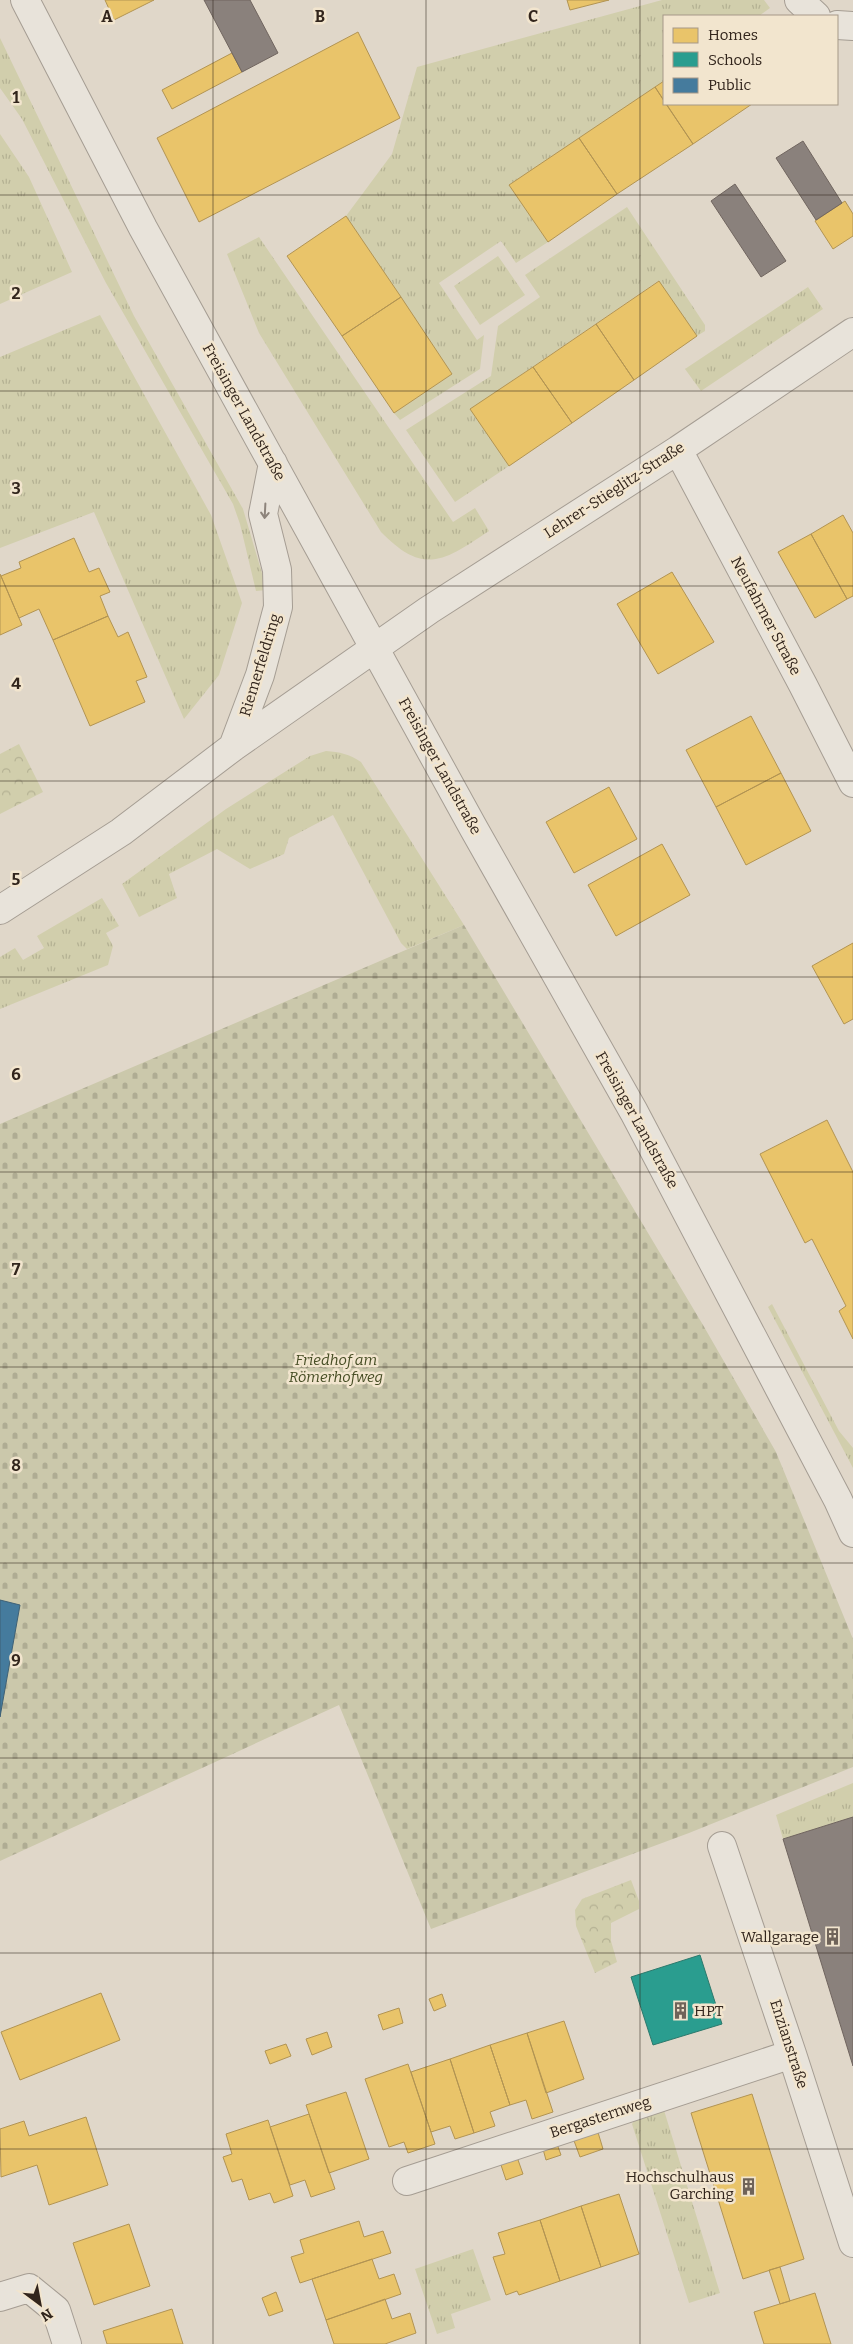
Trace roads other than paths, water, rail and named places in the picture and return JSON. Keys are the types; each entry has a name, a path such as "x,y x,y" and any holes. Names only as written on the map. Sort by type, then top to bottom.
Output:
{"street":[{"name":"Freisinger Landstraße","path":"25,0 143,228 634,1112 838,1500 853,1533"},
{"path":"799,0 815,15"},
{"path":"838,25 853,26"},
{"name":"Lehrer-Stieglitz-Straße","path":"376,648 429,610 678,450 853,332"},
{"name":"Neufahrner Straße","path":"678,450 853,783"},
{"name":"Riemerfeldring","path":"233,747 260,675 278,607 276,570 263,514 273,463"},
{"name":"Riemerfeldring","path":"0,910 121,832 233,747 376,648"},
{"name":"Enzianstraße","path":"722,1846 853,2242"},
{"name":"Bergasternweg","path":"407,2181 792,2054"},
{"path":"0,2298 29,2288 56,2310 67,2344"}],"place":[{"name":"Wallgarage","path":"833,1937"},
{"name":"HPT","path":"680,2011"},
{"name":"Hochschulhaus Garching","path":"748,2186"}],"park label":[{"name":"Friedhof am Römerhofweg","path":"336,1368"}]}
